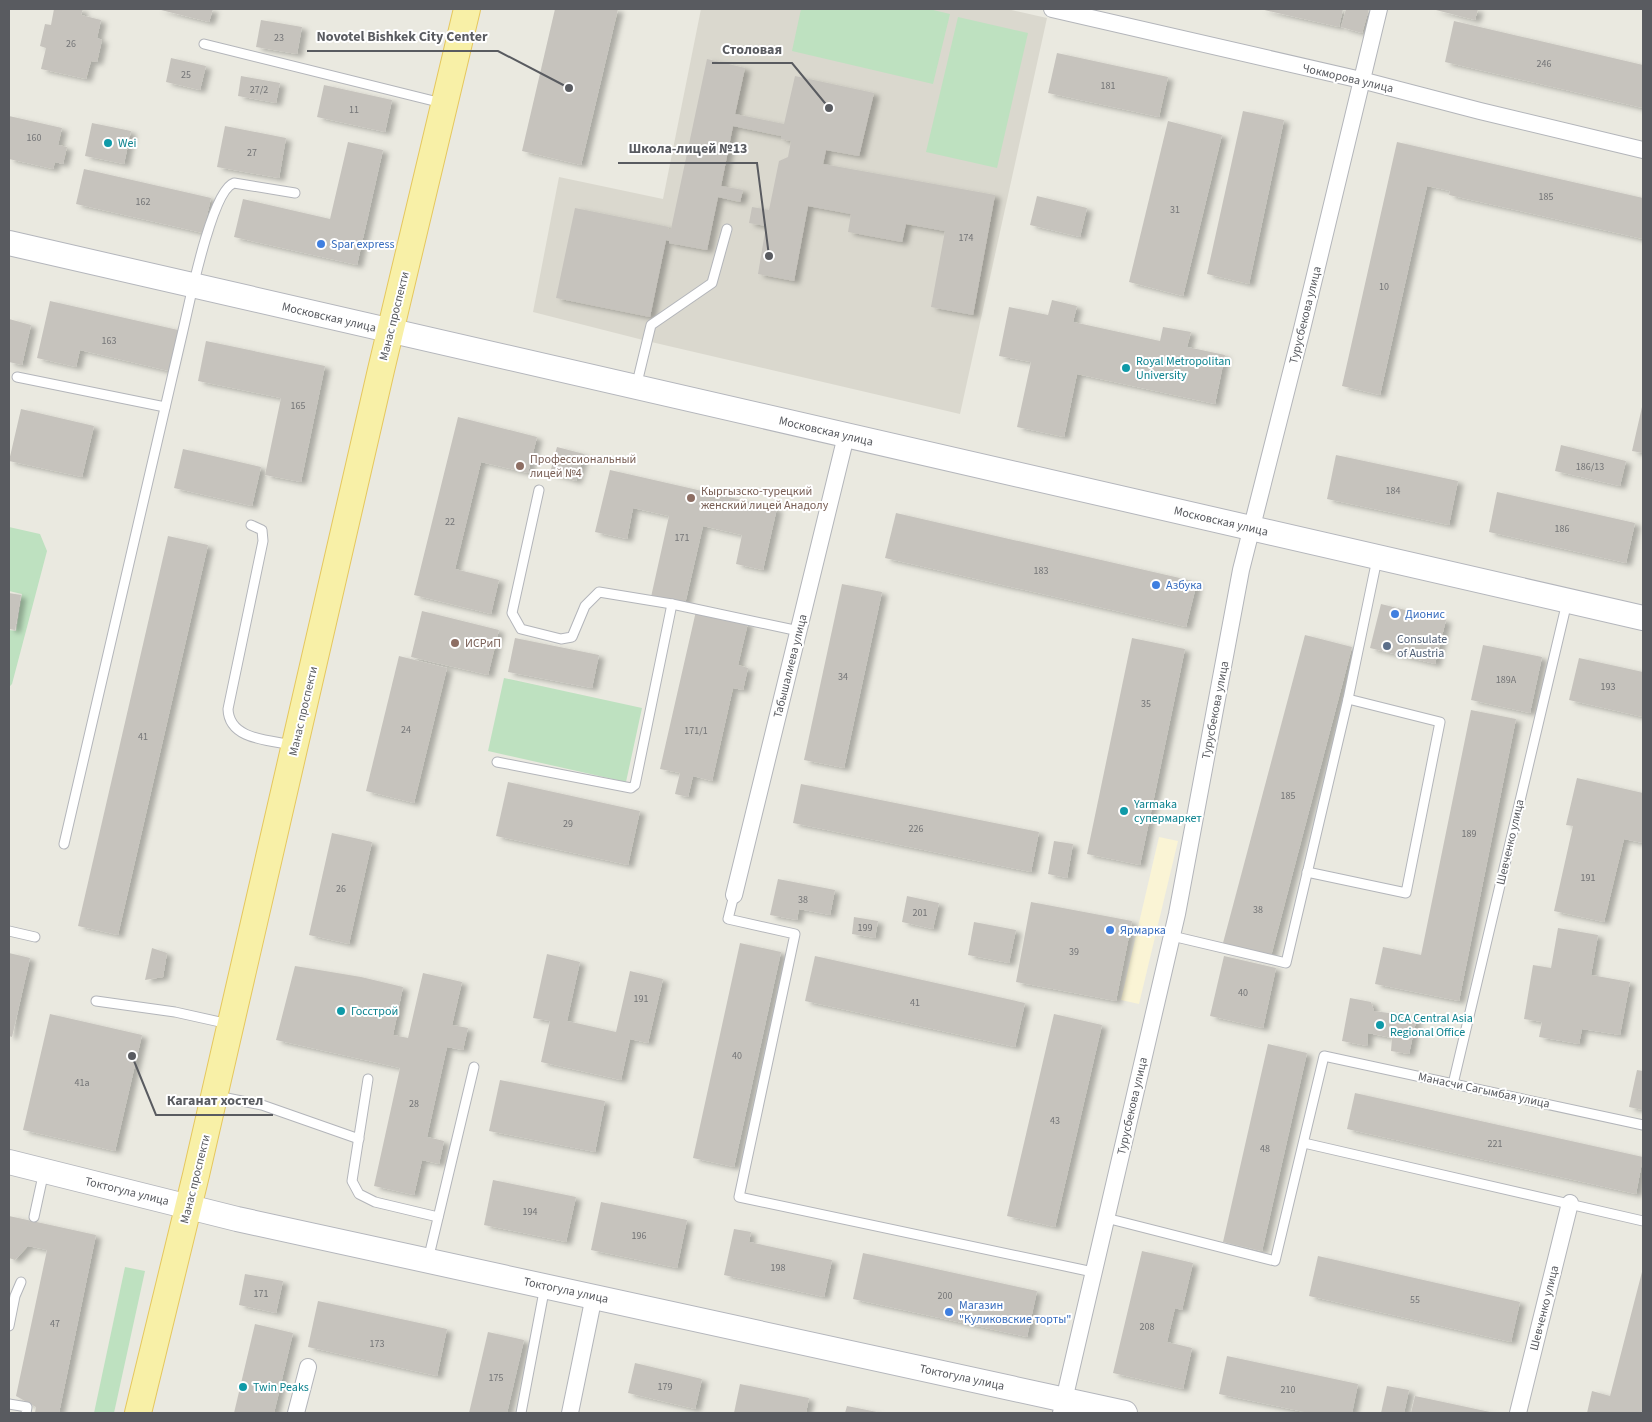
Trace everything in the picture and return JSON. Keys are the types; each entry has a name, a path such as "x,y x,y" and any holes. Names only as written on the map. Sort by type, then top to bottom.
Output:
{"main road":[{"name":"Манас проспекти","path":"138,1413 215,1095 391,331 468,9"},
{"name":"Московская улица","path":"9,243 1643,618"},
{"name":"Токтогула улица","path":"9,1162 188,1207 594,1296 1062,1406 1125,1413"}],"street":[{"name":"Чокморова улица","path":"1052,9 1361,80 1643,150"},
{"name":"Турусбекова улица","path":"1062,1406 1172,936 1241,570 1302,329 1379,9"},
{"name":"Табышалиева улица","path":"734,895 846,436"},
{"name":"Шевченко улица","path":"1518,1413 1570,1203"},
{"path":"570,1413 594,1296"},
{"path":"296,1413 308,1367"}],"lane":[{"path":"204,44 445,104"},
{"path":"64,844 204,244 221,194 228,184 234,182 295,193"},
{"path":"636,387 651,325 712,284 727,229"},
{"path":"17,377 165,407"},
{"path":"539,490 512,613 521,629 561,639 572,637 585,606 599,592 672,604 799,631"},
{"path":"251,525 262,530 263,541 228,709 228,718 235,728 245,735 296,746"},
{"path":"1172,936 1286,963 1348,699 1377,557"},
{"name":"Шевченко улица","path":"1452,1084 1568,601"},
{"path":"497,762 631,788 635,785 672,604"},
{"path":"1307,872 1406,893 1440,722 1348,699"},
{"path":"734,895 728,919 795,934 740,1197 1093,1272"},
{"path":"9,932 35,937"},
{"path":"96,1001 175,1012 231,1024"},
{"name":"Манасчи Сагымбая улица","path":"1304,1142 1324,1056 1643,1125"},
{"path":"428,1260 474,1067"},
{"path":"368,1080 352,1180 359,1194 374,1202 438,1217"},
{"path":"215,1095 262,1105 359,1139"},
{"path":"1106,1218 1275,1261 1304,1142 1643,1221"},
{"path":"34,1217 44,1170"},
{"path":"9,1326 12,1295 21,1282"},
{"path":"521,1413 545,1286"},
{"path":"9,1404 27,1407 26,1413"}],"shaded area":[{"path":"701,9 1007,9 1047,18 960,414 647,341 533,312 559,177 663,199"},
{"path":"1159,837 1178,841 1139,1004 1121,1000"}],"green space":[{"path":"801,9 929,9 950,14 933,84 792,51"},
{"path":"958,17 1028,33 997,168 926,152"},
{"path":"9,527 40,534 47,551 12,684 9,687 9,630 16,631 22,594 9,591"},
{"path":"504,678 642,708 626,782 488,751"},
{"path":"125,1267 145,1271 114,1413 94,1413"}],"building":[{"path":"54,9 83,9 81,15 101,20 97,38 102,40 97,62 91,61 86,79 41,69 46,48 40,46 45,24 51,25"},
{"path":"157,9 213,9 209,22"},
{"path":"555,9 618,9 581,165 522,151"},
{"path":"1260,9 1343,9 1339,27"},
{"path":"1346,9 1369,9 1362,33 1341,27"},
{"path":"1432,9 1478,9 1475,20"},
{"path":"261,20 302,27 297,54 256,47"},
{"path":"1454,21 1643,65 1643,108 1445,62"},
{"path":"1057,53 1168,77 1159,117 1048,93"},
{"path":"171,58 206,66 200,90 166,82"},
{"path":"707,59 745,68 735,114 784,124 795,76 874,93 859,156 826,150 823,164 995,195 973,315 931,307 945,231 906,224 902,242 848,232 851,214 808,206 794,281 758,274 766,226 749,223 752,207 769,210 779,161 788,157 791,141 781,139 781,136 733,126 721,186 743,190 740,202 718,197 707,250 669,243 666,240 650,317 556,298 575,208 669,227 668,229 671,229"},
{"path":"241,76 280,83 276,103 238,96"},
{"path":"324,85 392,100 385,132 317,117"},
{"path":"1243,111 1284,120 1249,284 1207,274"},
{"path":"9,116 62,128 58,145 67,147 63,164 55,162 53,169 9,159"},
{"path":"1168,121 1222,135 1183,296 1129,282"},
{"name":"Wei","path":"92,123 131,131 124,164 85,156"},
{"path":"225,126 286,138 279,178 217,167"},
{"path":"348,142 383,150 357,265 234,237 243,199 330,219"},
{"path":"1397,142 1643,198 1643,239 1449,195 1450,191 1427,186 1380,395 1342,386"},
{"path":"84,169 211,198 203,233 76,204"},
{"path":"1037,196 1087,208 1080,237 1030,225"},
{"name":"Royal Metropolitan University","path":"1052,300 1077,306 1073,322 1160,341 1163,327 1191,332 1187,347 1225,355 1215,404 1077,374 1064,437 1017,427 1031,362 999,356 1009,307 1048,315"},
{"path":"50,301 178,330 169,371 80,350 76,367 37,358"},
{"path":"9,319 31,325 22,365 9,362"},
{"path":"206,341 325,366 301,482 265,475 281,398 198,381"},
{"path":"1643,407 1643,453 1632,451"},
{"path":"21,409 94,426 82,477 9,461"},
{"name":"Профессиональный лицей №4","path":"458,417 537,437 528,473 481,462 455,569 499,580 491,614 414,595"},
{"path":"1561,445 1626,461 1620,486 1555,471"},
{"path":"557,447 584,454 576,481 550,473"},
{"path":"183,449 261,467 252,506 174,488"},
{"path":"1336,455 1458,481 1449,525 1327,499"},
{"name":"Кыргызско-турецкий женский лицей Анадолу","path":"610,470 777,508 763,570 736,564 742,535 703,526 685,604 651,597 669,516 633,508 627,539 595,532"},
{"path":"1497,492 1635,523 1626,563 1489,532"},
{"path":"896,513 1197,582 1186,627 885,558"},
{"path":"168,536 208,545 118,935 78,926"},
{"path":"842,584 882,592 844,768 804,760"},
{"path":"9,593 21,595 15,630 9,629"},
{"path":"1381,604 1446,620 1435,664 1370,648"},
{"name":"ИСРиП","path":"422,611 499,630 488,675 411,657"},
{"path":"696,611 748,623 738,665 748,668 743,690 733,688 712,781 693,776 688,797 675,794 680,773 660,769"},
{"path":"1305,635 1352,647 1271,956 1223,943"},
{"path":"515,638 599,655 592,688 508,672"},
{"path":"1132,638 1185,649 1140,865 1087,854"},
{"path":"1483,645 1542,657 1530,713 1471,700"},
{"path":"399,656 447,668 414,803 366,791"},
{"path":"1579,658 1643,672 1643,717 1569,700"},
{"path":"1471,710 1516,719 1459,1001 1375,984 1383,947 1421,955"},
{"path":"1577,778 1643,793 1643,843 1624,839 1604,922 1554,911 1573,826 1566,825"},
{"path":"508,782 640,811 628,865 496,836"},
{"path":"801,784 1039,832 1031,872 793,823"},
{"path":"332,833 372,842 349,944 309,935"},
{"path":"1054,841 1073,844 1067,878 1048,874"},
{"path":"778,879 835,890 830,915 799,909 797,920 770,915"},
{"path":"907,896 939,903 933,929 902,922"},
{"path":"1031,902 1132,921 1116,1001 1016,982"},
{"path":"854,917 878,921 875,938 852,934"},
{"path":"974,922 1016,930 1009,963 968,955"},
{"path":"1558,928 1598,935 1591,975 1630,982 1620,1035 1582,1029 1579,1044 1539,1037 1542,1022 1524,1019 1533,965 1551,968"},
{"path":"740,943 781,952 734,1167 693,1158"},
{"path":"152,948 167,953 163,977 145,980"},
{"path":"9,953 30,958 12,1037 9,1036"},
{"path":"547,954 580,962 567,1021 616,1032 630,971 663,979 648,1043 630,1039 621,1080 541,1062 550,1021 533,1018"},
{"path":"815,956 1025,1003 1015,1047 805,1001"},
{"path":"1224,956 1276,968 1263,1028 1210,1016"},
{"path":"295,966 361,977 403,987 393,1035 408,1038 423,973 462,982 452,1025 468,1028 463,1050 447,1047 427,1137 444,1141 439,1164 422,1160 414,1195 374,1186 400,1068 276,1040"},
{"name":"DCA Central Asia Regional Office","path":"1350,998 1371,1002 1374,1011 1417,1017 1409,1054 1391,1051 1392,1038 1368,1033 1367,1046 1342,1041"},
{"path":"50,1014 142,1035 115,1151 23,1130"},
{"path":"1054,1014 1102,1025 1055,1227 1007,1216"},
{"path":"1268,1044 1307,1053 1262,1251 1223,1242"},
{"path":"1637,1070 1643,1071 1643,1110 1629,1107"},
{"path":"500,1080 605,1101 595,1152 489,1131"},
{"path":"1355,1093 1643,1157 1636,1194 1347,1129"},
{"path":"493,1180 576,1197 566,1242 484,1225"},
{"path":"601,1202 687,1220 677,1268 591,1250"},
{"path":"9,1216 96,1235 59,1413 35,1413 36,1407 16,1396 47,1250 28,1246 15,1260 9,1258"},
{"path":"734,1229 751,1232 749,1242 832,1260 824,1297 724,1275"},
{"path":"1142,1251 1193,1263 1182,1310 1175,1308 1167,1342 1192,1348 1183,1389 1113,1373"},
{"path":"863,1253 1037,1291 1027,1337 853,1299"},
{"path":"1318,1256 1520,1302 1511,1342 1309,1296"},
{"path":"1643,1268 1643,1413 1587,1413 1592,1391 1610,1396"},
{"path":"245,1274 283,1281 276,1313 239,1305"},
{"path":"318,1301 447,1329 437,1376 308,1347"},
{"path":"255,1324 293,1333 274,1413 234,1413"},
{"path":"488,1332 524,1340 507,1413 469,1413"},
{"path":"1227,1356 1358,1384 1352,1413 1309,1413 1219,1394"},
{"path":"635,1363 702,1379 695,1409 628,1393"},
{"path":"740,1384 809,1398 806,1413 734,1413"},
{"path":"1387,1386 1409,1390 1404,1413 1381,1413"},
{"path":"1415,1396 1490,1412 1490,1413 1411,1413"},
{"path":"847,1406 877,1412 845,1413"}],"place":[{"name":"Novotel Bishkek City Center","path":"569,88"},
{"name":"Столовая","path":"829,108"},
{"name":"Wei","path":"108,143"},
{"name":"Spar express","path":"321,244"},
{"name":"Школа-лицей №13","path":"769,256"},
{"name":"Royal Metropolitan University","path":"1126,368"},
{"name":"Профессиональный лицей №4","path":"520,466"},
{"name":"Кыргызско-турецкий женский лицей Анадолу","path":"691,498"},
{"name":"Азбука","path":"1156,585"},
{"name":"Дионис","path":"1395,614"},
{"name":"ИСРиП","path":"455,643"},
{"name":"Consulate of Austria","path":"1387,646"},
{"name":"Yarmaka супермаркет","path":"1124,811"},
{"name":"Ярмарка","path":"1110,930"},
{"name":"Госстрой","path":"341,1011"},
{"name":"DCA Central Asia Regional Office","path":"1380,1025"},
{"name":"Каганат хостел","path":"132,1056"},
{"name":"Магазин \"Куликовские торты\"","path":"949,1312"},
{"name":"Twin Peaks","path":"243,1387"}]}
